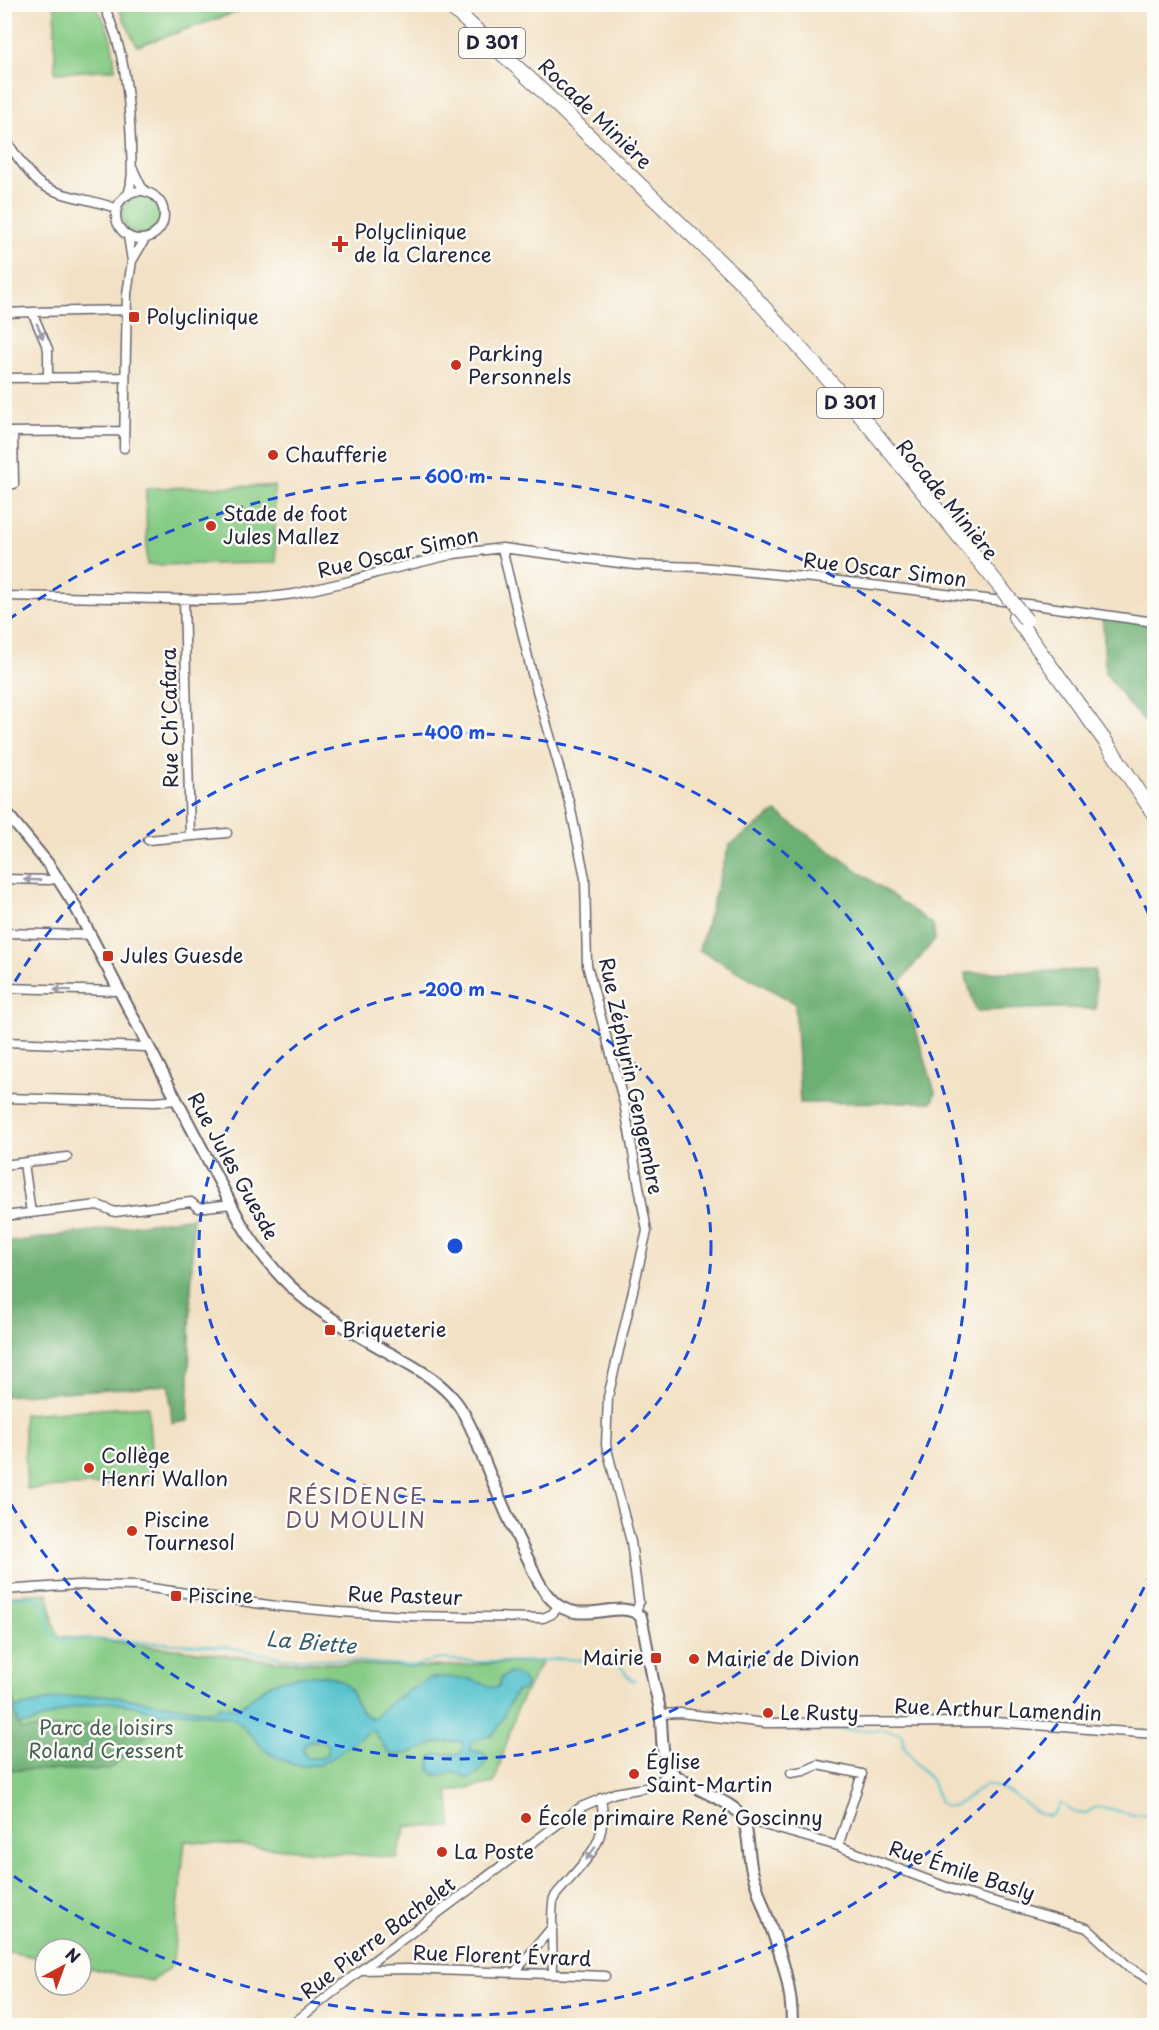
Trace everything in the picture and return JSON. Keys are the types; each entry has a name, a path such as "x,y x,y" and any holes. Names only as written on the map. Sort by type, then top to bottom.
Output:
{"highway":[{"name":"Rocade Minière","path":"448,4 567,114 687,230 818,376 997,588 1116,743 1155,799"},
{"name":"Rocade Minière","path":"1020,619 1155,814"}],"main road":[{"name":"Rue Jules Guesde","path":"4,810 9,821 59,878 231,1204 265,1260 296,1293 327,1317 423,1372 441,1385 454,1399 474,1436 521,1547 541,1586 559,1606"},
{"path":"559,1606 575,1613 621,1610 636,1612 641,1617 661,1714 663,1752 670,1771 735,1810 744,1823 752,1869 789,1983 792,2025"}],"street":[{"path":"103,4 114,28 129,91 132,166 128,195"},
{"path":"4,138 40,184 117,209"},
{"path":"128,236 145,239 158,232 164,220 159,200 141,186 132,166"},
{"path":"124,448 127,310 132,261 128,236 118,224 117,209 119,203 128,195 146,192"},
{"path":"132,261 145,239"},
{"path":"4,313 127,310"},
{"path":"32,312 48,349 48,378"},
{"path":"4,378 125,377"},
{"path":"9,485 9,432 124,431"},
{"name":"Rue Oscar Simon","path":"4,596 246,600 294,594 454,554 502,548 635,565 701,567 977,598 1155,622"},
{"name":"Rue Zéphyrin Gengembre","path":"502,548 531,670 570,805 585,878 587,965 624,1103 647,1231 608,1397 606,1445 631,1542 639,1603 636,1612"},
{"name":"Rue Ch'Cafara","path":"184,599 190,836"},
{"path":"148,840 227,833"},
{"path":"4,879 49,880 59,878"},
{"path":"4,933 84,935 90,933"},
{"path":"4,988 119,990"},
{"path":"4,1042 147,1047"},
{"path":"4,1098 155,1102 176,1100"},
{"path":"4,1165 67,1157"},
{"path":"24,1163 31,1213"},
{"path":"4,1216 98,1205 115,1212 191,1203 198,1208 231,1204"},
{"name":"Rue Pasteur","path":"4,1590 86,1585 137,1586 276,1606 407,1616 543,1618 552,1614 559,1606"},
{"name":"Rue Arthur Lamendin","path":"661,1714 680,1713 765,1724 996,1722 1155,1734"},
{"path":"791,1773 818,1765 862,1774 838,1846"},
{"name":"Rue Pierre Bachelet","path":"290,2025 581,1807 620,1791 651,1787 670,1771"},
{"path":"553,1973 554,1898 597,1845 603,1811 601,1798"},
{"name":"Rue Émile Basly","path":"744,1823 757,1822 838,1846 957,1891 1087,1928 1129,1967 1155,1982"},
{"path":"515,1972 553,1926"},
{"name":"Rue Florent Évrard","path":"361,1970 408,1969 605,1976"}],"green space":[{"path":"55,5 94,5 109,35 115,69 55,73"},
{"path":"117,5 249,5 237,12 137,46"},
{"path":"141,196 154,202 160,215 154,228 141,234 128,228 122,215 128,202"},
{"name":"Stade de foot Jules Mallez","path":"274,486 276,563 147,565 146,488"},
{"path":"1103,616 1154,622 1154,732 1129,705 1105,672"},
{"path":"776,812 933,925 935,939 901,981 935,1092 932,1102 800,1103 795,1003 699,950 729,846"},
{"path":"1095,970 1096,1009 976,1011 965,973"},
{"path":"193,1217 188,1421 172,1423 169,1385 5,1396 5,1243"},
{"path":"148,1406 153,1481 27,1489 23,1414"},
{"name":"Parc de loisirs Roland Cressent","path":"48,1593 58,1636 275,1661 423,1667 542,1661 518,1706 494,1783 448,1792 452,1827 406,1826 397,1858 185,1841 172,1966 152,1981 93,1969 93,1937 33,1937 33,1957 5,1953 5,1596"},
{"path":"14,1700 21,1730 164,1719 109,1770 5,1770 4,1701"}],"water":[{"path":"509,1673 515,1674 522,1678 526,1686 514,1695 499,1727 493,1734 470,1742 471,1751 484,1754 486,1761 480,1771 470,1779 452,1771 438,1775 430,1770 430,1759 436,1754 462,1752 463,1744 460,1741 435,1743 410,1753 395,1755 388,1753 375,1732 369,1731 331,1759 318,1765 304,1766 294,1765 267,1752 235,1719 228,1717 173,1711 160,1713 107,1702 71,1708 29,1724 19,1724 14,1710 61,1698 105,1695 207,1711 217,1710 219,1706 237,1709 271,1684 289,1678 312,1675 334,1678 343,1682 349,1688 361,1710 374,1718 392,1701 433,1678 469,1679 495,1688 499,1686 501,1678","holes":["309,1741 320,1741 327,1744 327,1755 320,1758 308,1758 303,1752 303,1747"]}],"waterway":[{"name":"La Biette","path":"4,1598 28,1596 45,1602 52,1635 64,1641 94,1639 226,1647 284,1658 415,1666 439,1659 478,1662 559,1659 616,1661 631,1680 635,1681"},
{"name":"La Biette","path":"783,1730 887,1730 901,1733 904,1746 931,1780 940,1802 945,1806 955,1806 987,1784 1011,1794 1045,1815 1051,1816 1060,1803 1076,1813 1085,1814 1094,1808 1102,1807 1134,1815 1154,1814"}],"place":[{"name":"Polyclinique de la Clarence","path":"340,244"},
{"name":"Polyclinique","path":"134,317"},
{"name":"Parking Personnels","path":"456,365"},
{"name":"Chaufferie","path":"273,455"},
{"name":"Stade de foot Jules Mallez","path":"211,526"},
{"name":"Jules Guesde","path":"108,956"},
{"name":"Briqueterie","path":"330,1330"},
{"name":"Collège Henri Wallon","path":"89,1468"},
{"name":"Piscine Tournesol","path":"132,1531"},
{"name":"Piscine","path":"176,1596"},
{"name":"Mairie","path":"656,1658"},
{"name":"Mairie de Divion","path":"694,1659"},
{"name":"Le Rusty","path":"768,1713"},
{"name":"Église Saint-Martin","path":"634,1774"},
{"name":"École primaire René Goscinny","path":"526,1818"},
{"name":"La Poste","path":"442,1852"}],"district":[{"name":"RÉSIDENCE DU MOULIN","path":"356,1509"}]}
